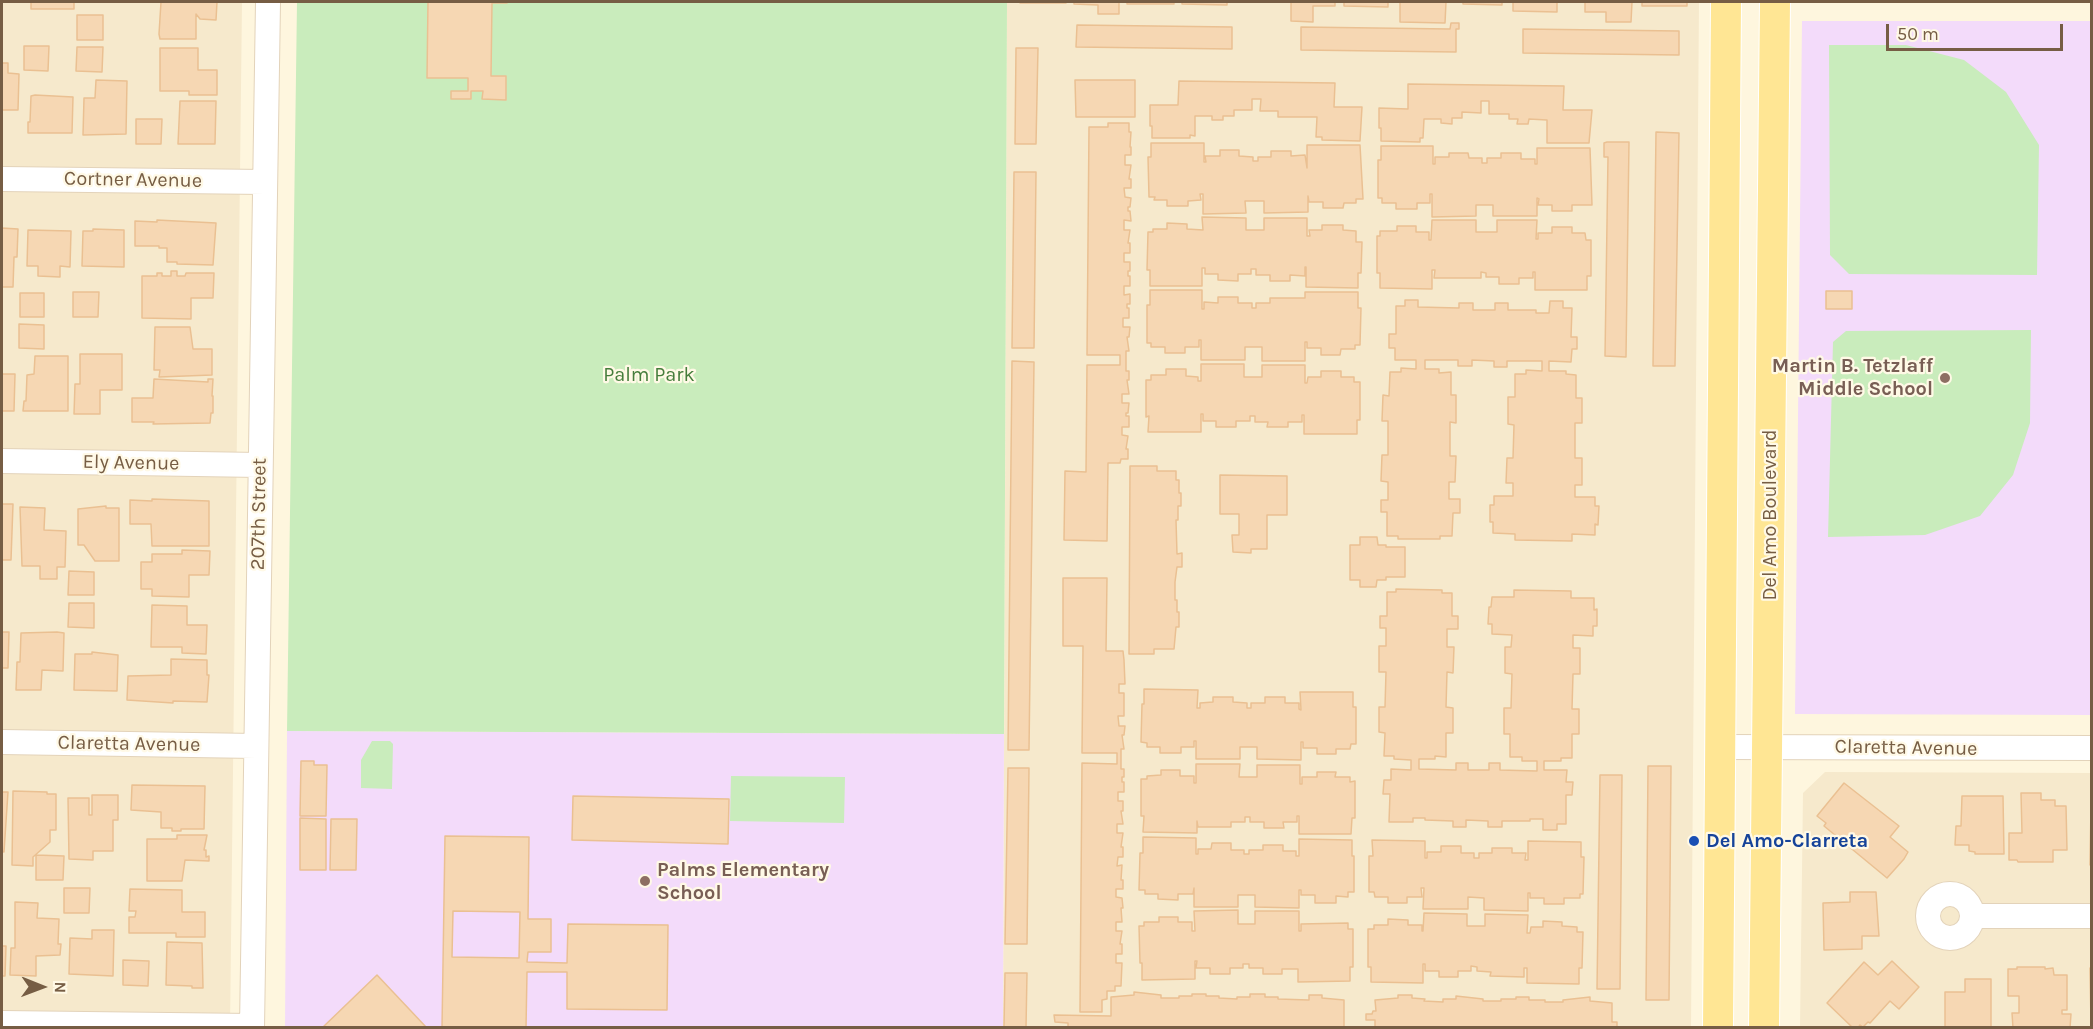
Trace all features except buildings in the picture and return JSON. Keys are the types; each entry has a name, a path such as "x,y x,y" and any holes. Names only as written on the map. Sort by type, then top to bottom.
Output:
{"main road":[{"path":"1718,1028 1726,2"},
{"name":"Del Amo Boulevard","path":"1764,1028 1775,2"},
{"path":"1726,70 1774,71"}],"street":[{"name":"207th Street","path":"252,1027 268,2"},
{"name":"Cortner Avenue","path":"2,179 265,182"},
{"name":"Ely Avenue","path":"2,461 260,465"},
{"name":"Claretta Avenue","path":"2,742 256,746"},
{"name":"Claretta Avenue","path":"1720,747 2091,748"},
{"path":"1972,916 2091,916"},
{"path":"2,1023 252,1027"}],"shaded area":[{"path":"2,2 242,2 230,1027 2,1028"},
{"path":"1007,2 1699,2 1691,1027 1003,1028"},
{"name":"Martin B. Tetzlaff Middle School","path":"1802,21 2090,21 2091,715 1795,714"},
{"name":"Palms Elementary School","path":"287,731 1004,734 1003,1027 285,1028"},
{"path":"1825,772 2091,773 2091,1027 1800,1028 1803,793"}],"green space":[{"name":"Palm Park","path":"297,2 1007,2 1004,734 287,731"},
{"path":"1829,45 1906,45 1964,60 2006,92 2039,145 2037,275 1849,274 1830,255"},
{"path":"2031,330 2030,423 2013,475 1980,516 1925,535 1828,537 1833,342 1846,331"},
{"path":"372,741 390,741 393,744 392,789 361,788 361,760"},
{"path":"731,776 845,777 844,823 730,821"}],"place":[{"name":"Martin B. Tetzlaff Middle School","path":"1945,378"},
{"name":"Del Amo-Clarreta","path":"1694,841"},
{"name":"Palms Elementary School","path":"645,881"}]}
